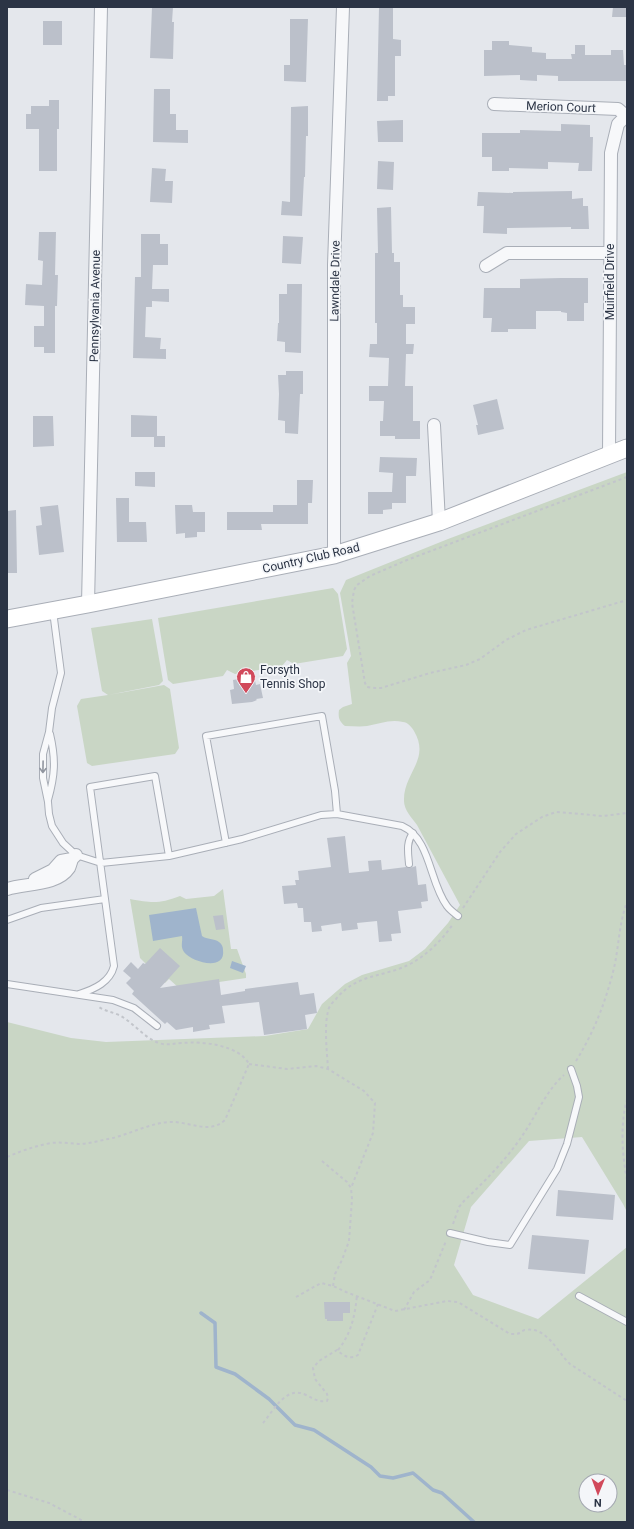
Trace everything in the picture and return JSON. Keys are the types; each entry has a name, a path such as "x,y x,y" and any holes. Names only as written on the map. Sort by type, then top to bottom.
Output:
{"main road":[{"name":"Country Club Road","path":"7,619 334,555 439,522 627,448"}],"street":[{"name":"Pennsylvania Avenue","path":"88,604 100,7"},
{"name":"Lawndale Drive","path":"334,555 334,265 343,7"},
{"name":"Merion Court","path":"494,104 618,110 626,115"},
{"name":"Muirfield Drive","path":"609,454 611,153 618,124 626,115"},
{"path":"486,266 507,253 610,253"},
{"path":"434,425 439,522"},
{"path":"7,889 55,878 69,868 74,857"}],"lane":[{"path":"52,611 61,673 52,708 44,754 43,778 50,820 57,835 74,857 101,863 169,856 226,843 299,823 321,815 337,814 402,826 410,830 420,840 446,905 458,916"},
{"path":"226,843 206,736 322,716 335,791 337,814"},
{"path":"48,802 54,778 54,754 49,732"},
{"path":"80,994 87,992 104,982 110,977 114,966 90,787 155,776 169,856"},
{"path":"409,864 408,847 413,833"},
{"path":"7,920 41,908 105,899"},
{"path":"7,984 113,1000 134,1008 157,1026"},
{"path":"450,1233 488,1242 510,1244 556,1169 567,1144 579,1097 572,1069"},
{"path":"579,1296 627,1322"}],"path":[{"path":"627,477 470,535 370,576 357,584 354,590 352,603 365,683 367,687 375,688 473,663 506,640 526,630 627,600"},
{"path":"404,1310 414,1292 430,1280 462,1204 498,1166 522,1136 541,1104 562,1076 572,1069 592,1035 614,968 619,935 627,902"},
{"path":"7,1157 23,1150 51,1143 89,1143 125,1136 163,1122 175,1122 213,1128 224,1120 249,1064 247,1059 238,1052 221,1046 197,1042 169,1045 158,1043 127,1020 110,1011 102,1010 98,1007 96,997"},
{"path":"249,1064 287,1069 316,1066 328,1069 364,1091 375,1103 373,1133 351,1188 352,1199 349,1241 335,1274 333,1286"},
{"path":"627,1099 623,1116 623,1143 627,1180"},
{"path":"322,1161 347,1182 351,1188"},
{"path":"296,1297 321,1283 333,1286 395,1310 404,1310 447,1301 458,1302 470,1308 501,1330 510,1334 519,1333 525,1330 536,1331 548,1336 570,1364 627,1401"},
{"path":"263,1423 287,1394 294,1392 303,1394 319,1402 326,1401 328,1398 327,1394 315,1379 313,1368 319,1361 337,1350 344,1342 355,1314 356,1296"},
{"path":"337,1350 346,1357 353,1358 358,1355 378,1304"},
{"path":"7,1490 49,1503 85,1522"}],"green space":[{"path":"627,472 627,1212 582,1137 529,1141 471,1207 454,1265 473,1295 538,1319 627,1247 627,1522 7,1522 7,1022 71,1038 106,1042 265,1036 308,1029 322,1004 345,984 362,975 409,961 425,949 448,923 460,905 417,825 405,808 405,791 418,759 419,750 418,741 413,729 406,723 398,721 389,721 364,726 345,726 339,719 339,710 352,704 347,663 351,656 340,593 346,580 448,539"},
{"path":"333,588 338,594 347,649 343,656 294,664 287,660 282,666 235,674 227,670 223,676 173,684 168,680 158,618"},
{"path":"152,619 163,681 159,685 108,695 102,691 91,628"},
{"path":"164,685 170,689 179,748 175,754 92,766 87,763 77,706 81,699"},
{"path":"223,889 231,949 237,949 246,978 179,988 169,979 165,983 140,958 130,899 155,902 180,896 186,899 214,896"}],"water":[{"path":"196,908 202,936 217,941 222,946 222,957 219,961 214,963 200,962 188,956 182,948 182,936 153,941 149,915"},
{"path":"232,961 246,966 243,973 230,968"}],"building":[{"path":"152,7 173,7 173,59 150,58"},
{"path":"379,7 393,7 393,39 401,40 401,56 395,56 395,96 388,96 388,101 377,101"},
{"path":"613,7 627,7 626,17 612,17"},
{"path":"290,19 308,19 306,82 284,81 284,65 290,65"},
{"path":"43,21 62,21 62,45 43,45"},
{"path":"492,41 509,41 509,45 532,47 532,52 546,53 546,59 572,59 571,54 575,54 575,45 585,45 585,55 611,55 611,50 623,50 624,65 627,65 627,81 558,81 558,76 537,75 537,81 520,80 520,75 484,76 484,50 492,50"},
{"path":"154,89 170,89 170,114 176,114 176,130 188,130 188,143 153,142"},
{"path":"49,100 59,100 57,171 39,171 39,129 26,129 26,114 31,114 31,106 49,106"},
{"path":"308,106 308,136 306,136 302,216 281,215 282,201 290,202 291,107"},
{"path":"403,120 403,142 378,142 377,121"},
{"path":"561,124 590,125 590,137 593,137 592,171 578,171 579,163 548,162 548,169 509,168 509,171 492,171 492,157 482,157 482,133 520,133 520,130 561,131"},
{"path":"378,161 394,162 393,190 377,189"},
{"path":"152,168 166,169 165,181 173,181 172,203 150,202"},
{"path":"572,191 572,199 583,198 583,206 588,206 589,229 571,229 571,227 507,228 507,234 483,233 484,206 477,206 478,192 513,193"},
{"path":"391,207 392,253 394,253 394,262 400,262 400,295 403,295 403,307 415,307 415,324 406,324 406,344 414,344 413,354 406,354 405,386 413,386 413,421 420,421 420,439 395,439 395,436 380,436 380,421 383,421 384,401 369,401 369,386 388,386 389,358 369,357 370,344 377,344 377,323 375,323 375,253 378,253 377,208"},
{"path":"39,232 56,232 55,275 58,275 57,306 55,306 55,353 44,353 44,347 34,347 34,326 44,326 44,306 25,305 26,284 42,285 43,261 38,260"},
{"path":"141,234 160,234 160,244 168,244 168,265 153,265 152,289 169,289 169,302 152,301 152,307 146,307 145,337 161,338 160,349 166,349 166,359 133,358 135,277 141,277"},
{"path":"283,236 303,237 301,264 282,263"},
{"path":"588,278 588,303 584,303 584,321 567,321 567,313 561,311 536,311 536,329 508,329 508,332 491,332 492,318 483,318 484,288 520,288 520,279"},
{"path":"287,284 302,284 301,353 285,352 285,342 277,341 279,323 279,294 287,294"},
{"path":"286,371 303,371 303,394 300,394 298,434 285,433 285,421 278,420 278,375 286,375"},
{"path":"497,399 504,429 478,435 476,425 478,425 473,405"},
{"path":"131,415 157,416 157,436 165,436 165,447 154,447 154,437 131,437"},
{"path":"33,416 53,416 54,446 33,447"},
{"path":"380,457 417,458 416,476 406,476 406,503 392,503 392,509 383,510 383,514 368,514 368,492 392,492 393,473 379,472"},
{"path":"135,472 155,472 155,487 135,486"},
{"path":"297,480 313,480 312,503 308,503 308,524 261,524 262,530 227,530 227,512 273,512 273,505 297,505"},
{"path":"116,498 129,498 129,522 146,522 147,542 117,542"},
{"path":"58,505 64,552 39,555 36,526 42,525 40,507"},
{"path":"175,505 192,505 193,512 205,512 205,532 197,532 197,537 185,538 185,533 176,534"},
{"path":"16,510 17,573 7,573 7,511"},
{"name":"Forsyth Tennis Shop","path":"254,676 256,685 260,684 263,698 256,699 257,700 252,702 232,704 230,690 234,689 233,680"},
{"path":"345,836 349,873 369,871 368,861 381,860 382,870 406,867 410,868 416,866 418,885 426,884 428,901 421,902 422,908 398,911 401,933 391,934 392,941 379,942 377,921 357,923 358,929 342,931 341,923 321,926 322,931 312,932 311,922 304,922 303,908 298,908 297,903 284,904 282,886 296,885 295,880 299,880 298,871 331,867 327,838"},
{"path":"223,915 225,929 216,930 213,916"},
{"path":"160,948 180,966 160,988 219,979 221,995 245,991 245,989 298,982 300,995 314,993 317,1013 305,1015 307,1029 264,1035 259,1002 222,1006 225,1023 209,1025 210,1029 193,1032 193,1027 176,1030 167,1022 165,1024 132,994 134,991 126,983 131,978 123,971 131,962 138,969 143,963 145,964"},
{"path":"558,1190 615,1195 613,1220 556,1216"},
{"path":"532,1235 589,1240 585,1274 528,1269"},
{"path":"324,1302 350,1302 350,1313 343,1313 343,1321 327,1321 327,1319 325,1319"}],"waterway":[{"path":"201,1313 215,1323 216,1367 235,1374 269,1399 295,1425 314,1430 371,1467 380,1476 393,1478 413,1473 433,1490 442,1493 474,1522"}],"place":[{"name":"Forsyth Tennis Shop","path":"246,694"}]}
